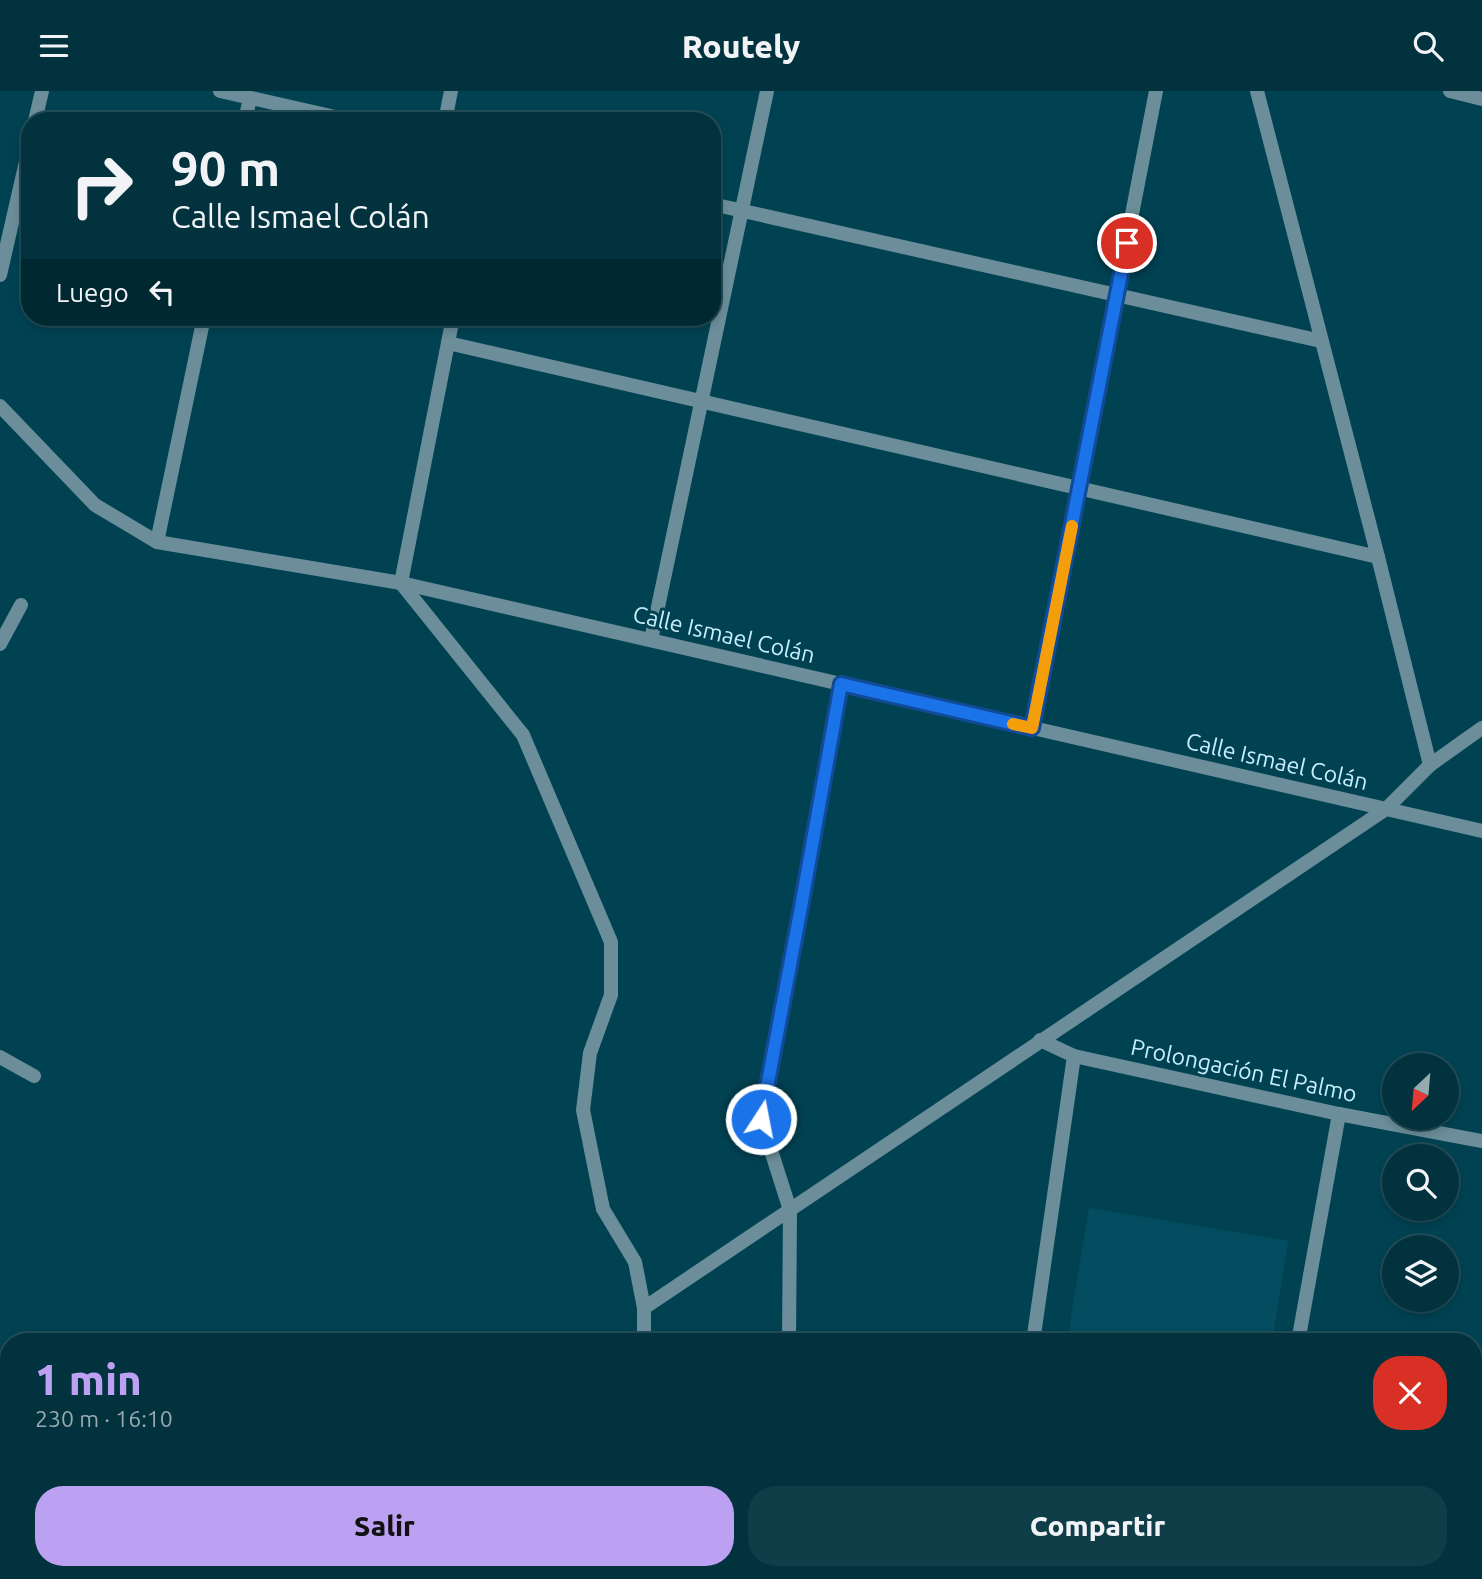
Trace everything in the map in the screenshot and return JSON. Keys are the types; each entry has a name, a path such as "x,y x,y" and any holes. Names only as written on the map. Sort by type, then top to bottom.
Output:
{"street":[{"path":"37,112 42,91"},
{"path":"220,91 313,112"},
{"path":"447,112 451,91"},
{"path":"721,311 767,91"},
{"path":"1032,728 1156,91"},
{"path":"1257,91 1430,765"},
{"path":"1450,91 1482,99"},
{"path":"247,112 250,98"},
{"path":"0,275 21,183"},
{"path":"721,206 1321,341"},
{"path":"157,542 202,326"},
{"path":"451,326 401,583 523,735 611,942 611,995 590,1053 583,1110 603,1209 635,1262 644,1308 644,1333"},
{"path":"652,640 718,326"},
{"path":"448,343 1378,557"},
{"name":"Calle Ismael Colán","path":"0,406 95,505 157,542 401,583 1482,831"},
{"path":"0,645 21,605"},
{"path":"789,1333 790,1210 761,1119 841,684"},
{"path":"644,1308 1386,809 1430,765 1482,728"},
{"name":"Prolongación El Palmo","path":"1041,1040 1074,1056 1339,1114 1482,1141"},
{"path":"0,1056 34,1076"},
{"path":"1034,1333 1074,1056"},
{"path":"1300,1333 1339,1114"}],"shaded area":[{"path":"1089,1208 1288,1241 1273,1333 1068,1333"}],"slow traffic":[{"path":"1013,724 1032,728 1072,526"}],"route":[{"path":"761,1119 841,684 1032,728 1127,243"}]}
